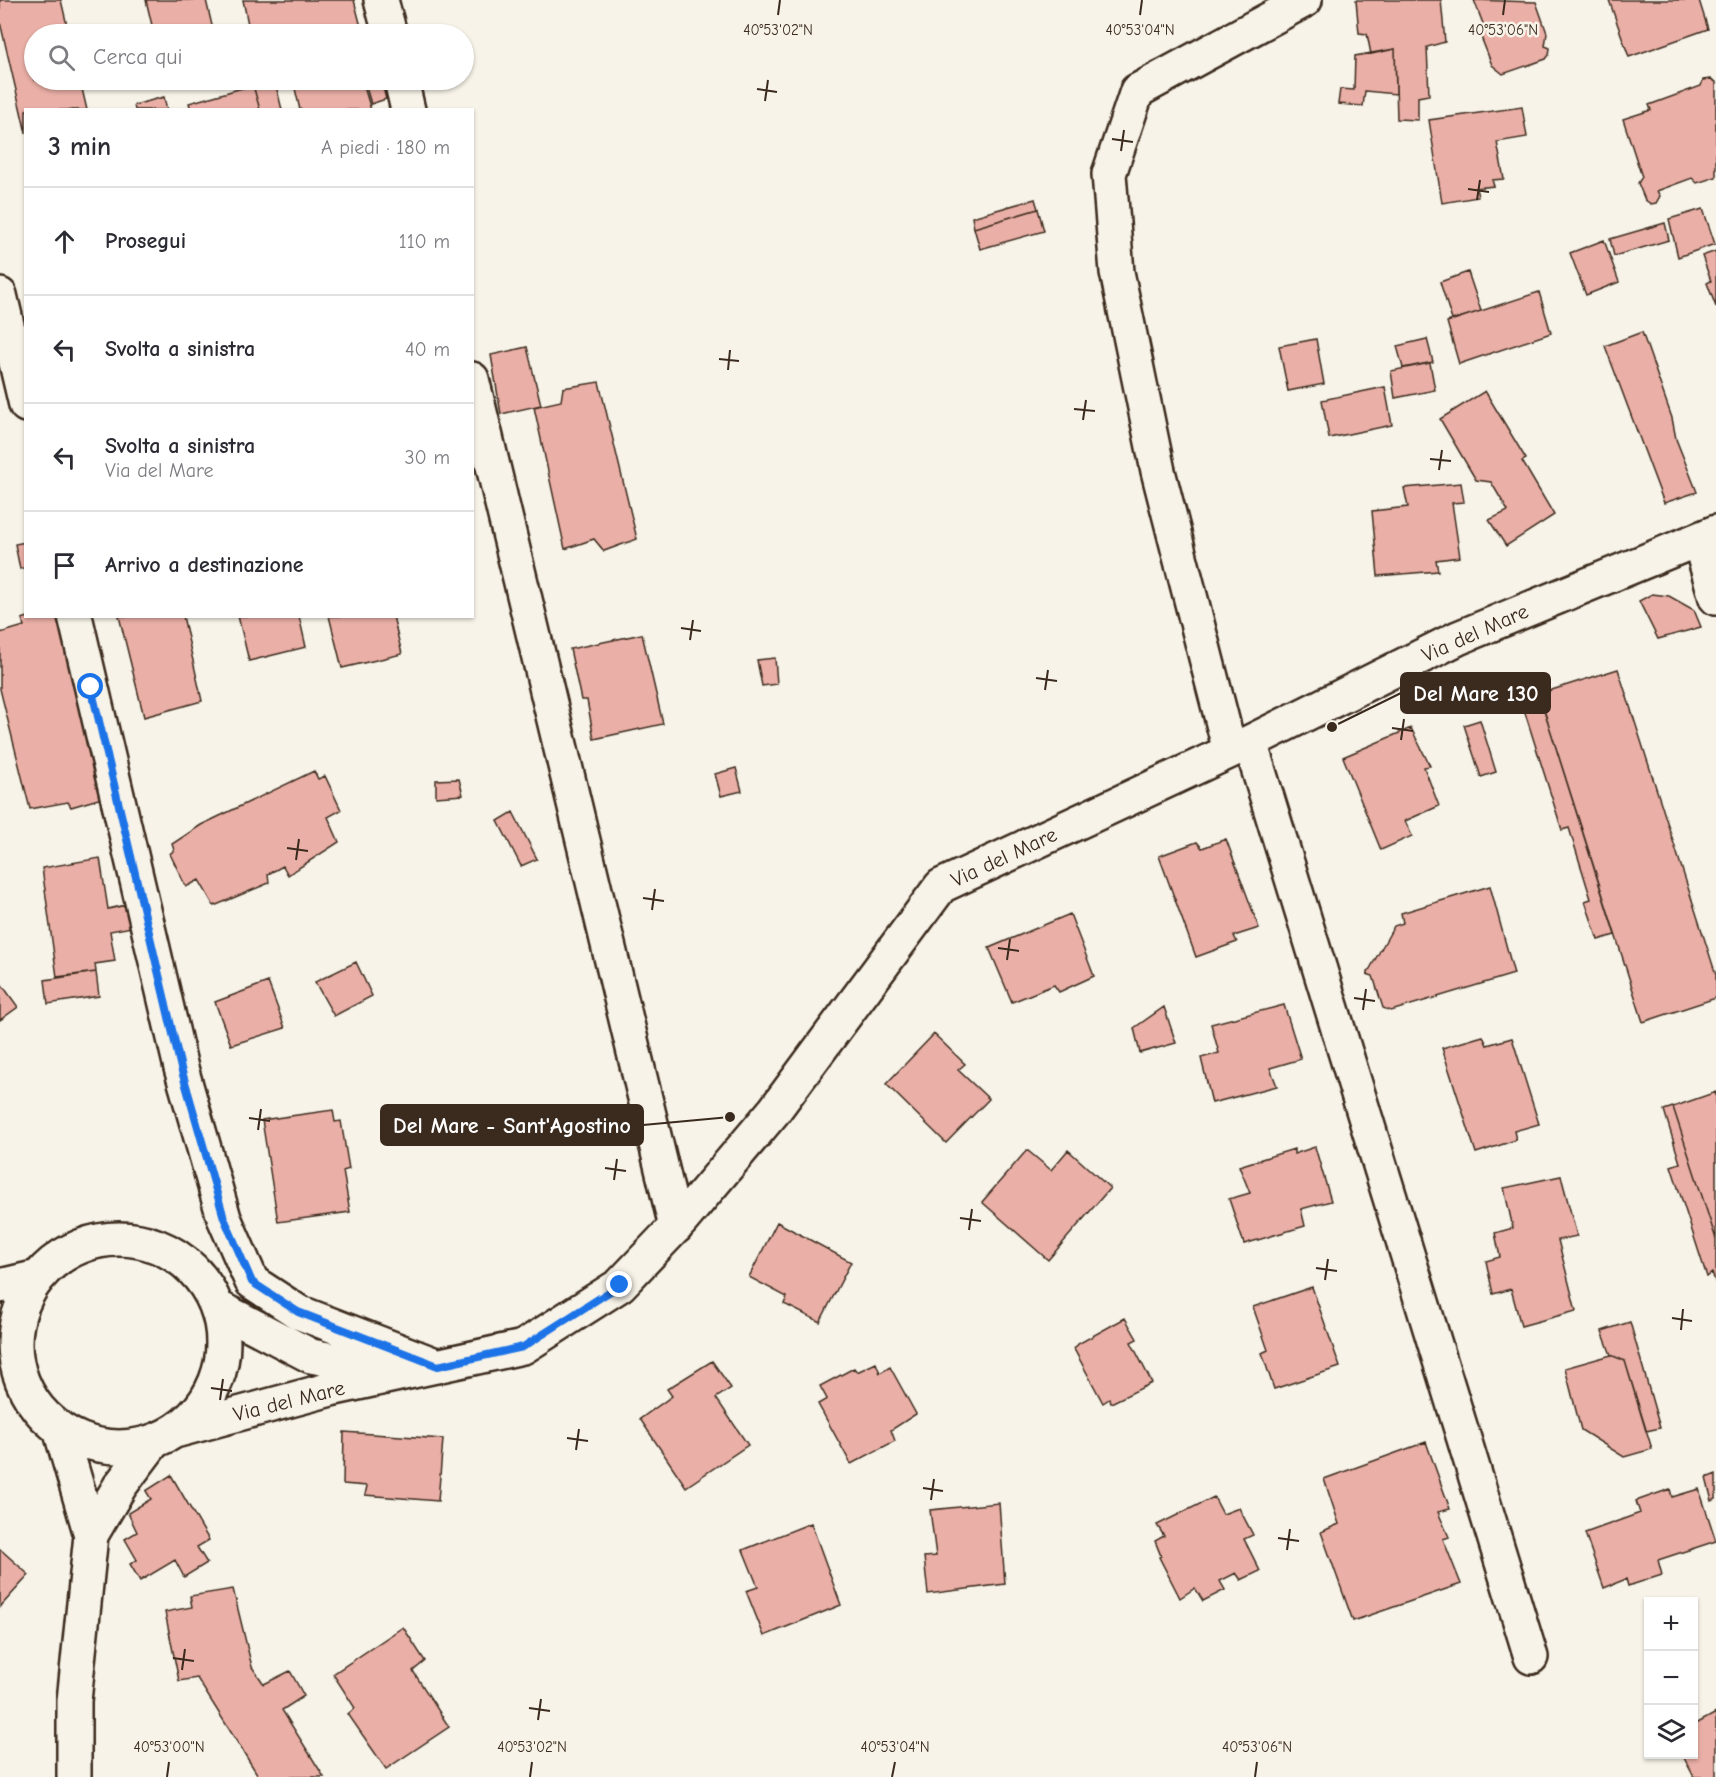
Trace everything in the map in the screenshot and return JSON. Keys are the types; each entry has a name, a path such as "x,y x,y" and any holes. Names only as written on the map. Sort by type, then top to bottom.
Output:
{"street":[{"path":"381,0 387,24"},
{"path":"1305,0 1137,91 1109,174 1117,272 1158,471 1240,746 1530,1657"},
{"path":"403,90 407,108"},
{"path":"0,296 24,397"},
{"path":"474,387 676,1227"},
{"path":"1707,536 1716,598"},
{"name":"Via del Mare","path":"165,1436 331,1389 523,1347 620,1285 676,1227 774,1111 941,886 1240,746 1458,638 1707,536"},
{"path":"75,618 181,1068 224,1218 252,1282 298,1312 438,1366"},
{"path":"91,1535 120,1486 165,1436 192,1417 208,1396 219,1372 223,1346 217,1307 201,1278 179,1258 152,1244 123,1239 98,1240 74,1249 55,1261 38,1277 20,1312 8,1358 33,1402 45,1417 60,1429 92,1444 111,1448 131,1447 165,1436"},
{"path":"0,1286 38,1277"},
{"name":"Via del Mare","path":"217,1307 311,1356 404,1374"},
{"path":"60,1429 91,1535 74,1701 74,1777"}],"building":[{"path":"0,0 61,0 67,24 24,24 24,90 82,90 87,108 24,108 24,124 0,22"},
{"path":"146,0 206,0 212,24 152,24"},
{"path":"243,0 354,0 360,24 248,24"},
{"path":"1356,0 1441,0 1445,42 1427,47 1429,95 1418,97 1418,120 1397,119 1395,49 1371,54 1367,34 1359,33"},
{"path":"1474,0 1536,2 1547,33 1545,46 1550,48 1546,59 1503,74 1492,65 1481,37 1485,29"},
{"path":"1609,0 1699,0 1708,29 1629,57"},
{"path":"1395,49 1396,94 1365,91 1363,106 1338,104 1340,89 1354,90 1355,56"},
{"path":"1711,79 1716,82 1716,177 1697,183 1692,178 1657,191 1660,196 1656,203 1651,204 1645,200 1638,183 1642,177 1623,119 1651,110 1649,105 1701,86 1703,80"},
{"path":"235,90 254,90 259,108 190,108 189,103"},
{"path":"254,90 277,90 282,108 259,108"},
{"path":"295,90 365,90 370,108 300,108"},
{"path":"367,90 384,90 386,99 371,104"},
{"path":"164,97 167,108 135,108 134,105"},
{"path":"1522,107 1527,137 1497,142 1504,179 1492,180 1494,186 1476,188 1478,197 1442,203 1429,120"},
{"path":"1035,199 1038,209 974,228 972,217"},
{"path":"1038,209 1044,231 980,249 974,228"},
{"path":"1703,209 1715,244 1678,257 1669,219"},
{"path":"1665,223 1669,240 1614,256 1610,239"},
{"path":"1604,240 1619,282 1586,295 1570,253"},
{"path":"1716,251 1716,307 1707,283 1711,281 1702,256"},
{"path":"1468,272 1481,311 1452,320 1440,282"},
{"path":"1539,292 1551,333 1459,364 1447,322"},
{"path":"1642,332 1672,418 1676,439 1697,492 1664,503 1605,346"},
{"path":"1316,339 1324,384 1288,391 1279,346"},
{"path":"1427,339 1433,362 1403,368 1397,346"},
{"path":"527,347 541,405 501,414 491,355"},
{"path":"1430,363 1435,390 1395,398 1391,371"},
{"path":"599,382 637,539 604,551 594,539 565,549 534,407 561,401 563,388"},
{"path":"1385,387 1392,425 1329,438 1322,400"},
{"path":"1485,391 1526,459 1522,461 1554,515 1506,546 1489,520 1508,511 1491,482 1476,480 1440,419"},
{"path":"1461,483 1464,502 1452,503 1460,557 1436,560 1438,571 1378,576 1372,511 1408,507 1404,488"},
{"path":"24,542 24,568 20,569 15,544"},
{"path":"1652,594 1669,596 1694,610 1701,627 1658,639 1639,601"},
{"path":"60,618 102,798 71,807 68,802 30,809 0,689 0,633 24,626 22,619"},
{"path":"119,618 183,618 202,701 144,717"},
{"path":"238,618 299,618 306,647 249,661"},
{"path":"330,618 393,618 402,654 342,668"},
{"path":"642,634 663,724 594,739 587,700 581,700 570,649"},
{"path":"775,658 777,684 762,686 757,660"},
{"path":"1618,669 1716,975 1716,998 1643,1022 1539,694"},
{"path":"1539,694 1615,935 1598,940 1585,901 1591,899 1569,828 1562,830 1521,700"},
{"path":"1480,720 1496,772 1481,777 1464,725"},
{"path":"1411,728 1430,766 1424,767 1439,806 1405,821 1412,836 1381,850 1343,757"},
{"path":"736,768 742,791 721,796 715,774"},
{"path":"314,771 318,779 325,776 341,810 328,817 339,842 288,875 283,866 268,874 269,883 214,906 199,880 186,887 170,854 174,850 172,844 201,825"},
{"path":"459,779 463,795 436,797 436,780"},
{"path":"513,812 537,859 521,866 498,821"},
{"path":"1226,839 1259,928 1234,936 1237,942 1196,957 1159,856 1197,842 1202,848"},
{"path":"100,858 108,909 126,905 132,927 110,931 115,961 95,964 96,972 57,977 42,868"},
{"path":"1490,886 1514,974 1391,1011 1383,1008 1373,976 1367,974 1394,926 1403,923 1401,913"},
{"path":"1070,914 1094,976 1059,992 1054,985 1012,1002 989,948"},
{"path":"356,962 372,996 334,1016 315,982"},
{"path":"96,972 99,996 48,1004 45,980"},
{"path":"0,982 18,1007 0,1020"},
{"path":"268,982 285,1028 231,1045 215,1002"},
{"path":"1284,1005 1301,1059 1270,1068 1277,1086 1212,1103 1201,1058 1219,1053 1211,1024"},
{"path":"1164,1007 1176,1043 1140,1053 1134,1028"},
{"path":"934,1034 965,1064 958,1070 989,1099 946,1143 886,1084"},
{"path":"1483,1036 1487,1045 1512,1038 1539,1124 1514,1131 1516,1140 1476,1153 1442,1048"},
{"path":"1716,1092 1716,1239 1673,1107"},
{"path":"1673,1107 1716,1239 1716,1284 1712,1273 1707,1277 1671,1166 1680,1163 1664,1110"},
{"path":"333,1110 335,1122 341,1121 349,1169 343,1171 350,1212 278,1222 262,1120"},
{"path":"1315,1147 1331,1201 1301,1209 1305,1226 1244,1244 1229,1199 1250,1193 1239,1166 1294,1149 1294,1154"},
{"path":"1027,1150 1051,1170 1068,1150 1110,1188 1048,1260 982,1202"},
{"path":"1561,1176 1577,1236 1558,1240 1576,1311 1521,1326 1511,1289 1493,1294 1486,1261 1500,1257 1495,1233 1513,1228 1504,1188"},
{"path":"777,1222 851,1262 820,1322 784,1304 787,1297 749,1277"},
{"path":"1312,1287 1340,1367 1274,1389 1262,1353 1268,1350 1253,1307"},
{"path":"1125,1318 1137,1339 1131,1342 1152,1383 1111,1403 1109,1399 1103,1403 1074,1349 1078,1344"},
{"path":"1630,1322 1660,1428 1646,1431 1625,1361 1611,1355 1602,1331"},
{"path":"1611,1355 1625,1361 1652,1449 1624,1457 1581,1430 1565,1368"},
{"path":"712,1361 731,1388 716,1398 748,1445 686,1487 640,1419 672,1396 667,1389"},
{"path":"876,1363 880,1373 890,1367 916,1414 891,1430 895,1441 851,1464 818,1404 827,1399 820,1386 854,1368 857,1372"},
{"path":"344,1432 443,1439 438,1501 365,1495 367,1486 343,1484"},
{"path":"1426,1442 1450,1509 1438,1512 1449,1537 1443,1539 1461,1584 1353,1621 1321,1532 1339,1524 1324,1479"},
{"path":"1716,1474 1716,1499 1712,1501 1706,1478"},
{"path":"171,1475 209,1540 197,1547 207,1563 184,1577 175,1560 140,1581 130,1564 137,1560 125,1539 137,1532 128,1513 151,1499 146,1491"},
{"path":"1670,1489 1672,1497 1699,1489 1716,1541 1658,1560 1662,1575 1628,1586 1626,1579 1604,1588 1585,1533 1640,1513 1636,1501"},
{"path":"1214,1497 1223,1514 1239,1508 1253,1535 1244,1539 1260,1571 1241,1580 1236,1573 1220,1581 1225,1590 1203,1601 1195,1588 1180,1598 1159,1557 1161,1556 1155,1541 1164,1536 1157,1525"},
{"path":"999,1503 1005,1584 928,1594 924,1557 936,1556 930,1510"},
{"path":"811,1523 841,1605 764,1636 746,1591 758,1587 743,1550"},
{"path":"0,1549 29,1575 0,1607"},
{"path":"233,1589 252,1667 264,1684 290,1671 304,1696 282,1710 324,1777 259,1777 197,1678 179,1681 165,1612 192,1607 190,1596"},
{"path":"403,1627 425,1661 413,1671 449,1727 386,1769 348,1714 355,1708 333,1674"},
{"path":"1716,1713 1716,1777 1694,1777 1685,1759 1698,1759 1698,1723"}],"place":[{"name":"Del Mare 130","path":"1332,727"},
{"name":"Del Mare - Sant'Agostino","path":"730,1117"}],"route":[{"path":"91,687 181,1068 224,1218 252,1282 298,1312 360,1338 438,1366 523,1347 620,1285"}]}
